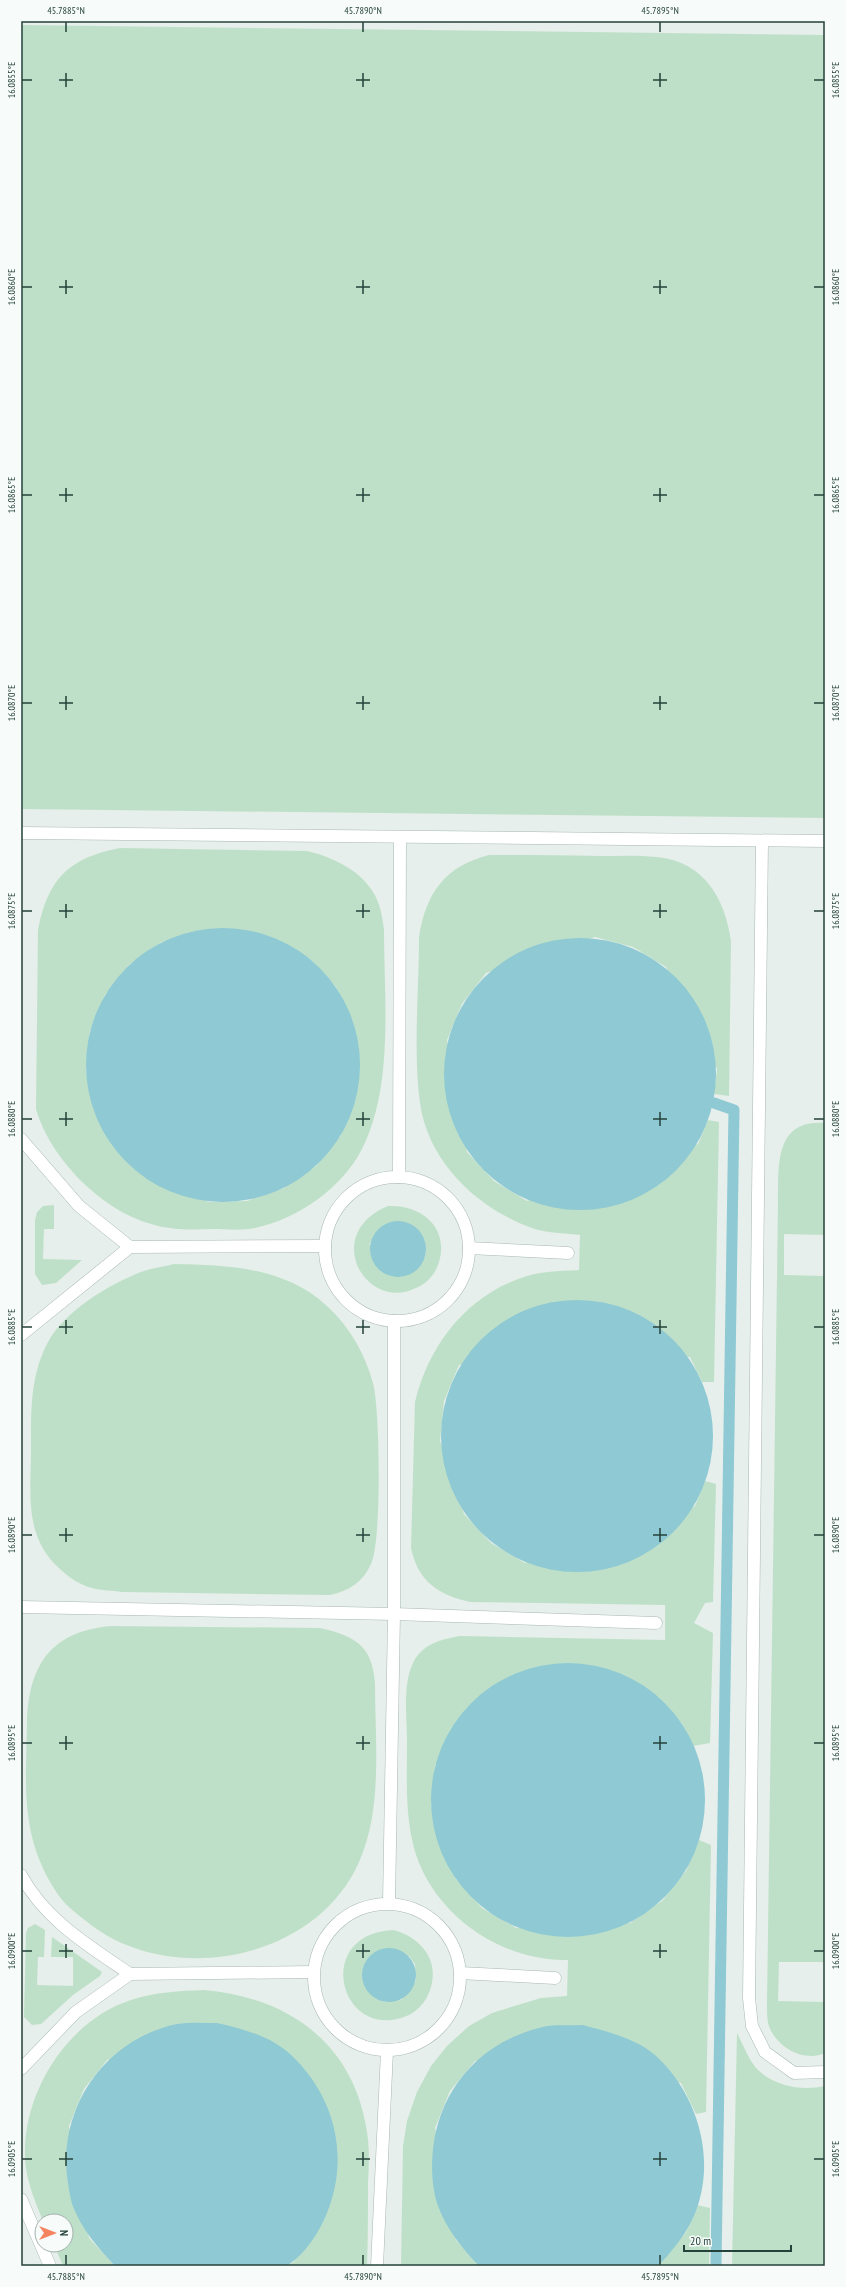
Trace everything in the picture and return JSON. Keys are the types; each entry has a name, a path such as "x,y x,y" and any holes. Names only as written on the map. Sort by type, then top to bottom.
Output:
{"lane":[{"path":"21,833 400,838 825,841"},
{"path":"399,1176 400,838"},
{"path":"762,841 749,1998 752,2026 765,2052 794,2073 825,2072"},
{"path":"21,1139 79,1206 130,1247"},
{"path":"399,1176 420,1181 440,1191 456,1207 465,1227 469,1248 465,1271 454,1292 438,1308 417,1318 394,1321 371,1317 350,1305 335,1287 326,1265 325,1246 330,1221 341,1202 358,1188 378,1179 399,1176"},
{"path":"21,1335 130,1247 325,1246"},
{"path":"469,1248 568,1253"},
{"path":"389,1903 394,1614 394,1321"},
{"path":"21,1607 394,1614 656,1623"},
{"path":"21,1875 30,1891 57,1922 130,1974"},
{"path":"389,1903 410,1908 435,1923 445,1933 456,1952 460,1973 457,1997 447,2018 431,2036 410,2046 387,2051 363,2047 342,2036 326,2018 316,1996 314,1972 318,1950 330,1931 346,1916 366,1906 389,1903"},
{"path":"21,2070 76,2012 130,1974 314,1972"},
{"path":"460,1973 555,1978"},
{"path":"377,2266 387,2051"},
{"path":"21,2199 50,2266"}],"green space":[{"path":"21,25 825,35 825,818 21,809"},
{"path":"120,848 307,851 341,863 361,877 376,896 381,911 384,930 385,1041 379,1098 372,1124 362,1149 343,1177 317,1200 287,1217 271,1224 239,1230 173,1228 158,1226 132,1217 114,1207 80,1180 53,1146 43,1127 36,1109 38,930 42,912 48,897 55,884 63,874 74,865 102,852","holes":["162,942 309,958 336,987 353,1022 341,1135 316,1166 284,1188 247,1201 208,1202 93,1108 86,1070 90,1031 105,995 130,964"]},
{"path":"489,855 643,856 674,860 688,866 710,885 718,897 724,911 731,941 729,1096 714,1094 717,1069 666,967 633,947 595,937 486,973 462,1004 447,1040 467,1152 494,1181 527,1201 698,1144 708,1120 719,1122 714,1382 702,1382 690,1357 459,1365 444,1401 440,1441 464,1514 491,1543 525,1563 695,1506 705,1481 716,1484 713,1602 705,1603 694,1623 713,1633 710,1743 693,1746 681,1722 451,1730 435,1766 431,1805 456,1879 482,1908 516,1928 630,1923 662,1901 686,1871 699,1840 711,1845 706,2112 696,2114 681,2083 475,2061 450,2091 435,2128 456,2240 479,2266 401,2266 403,2146 407,2121 417,2092 431,2066 447,2046 469,2026 492,2013 541,1998 567,1996 568,1960 542,1958 517,1952 493,1942 471,1928 451,1911 434,1891 421,1869 410,1831 408,1806 406,1700 410,1670 418,1655 428,1646 441,1640 460,1636 665,1640 665,1605 470,1602 448,1595 431,1585 424,1578 414,1560 411,1548 415,1402 421,1381 430,1360 441,1341 469,1308 506,1284 533,1274 579,1270 580,1235 537,1230 512,1220 475,1196 445,1163 433,1145 425,1125 420,1103 417,1042 419,937 422,921 433,895 449,874 460,866"},
{"path":"825,1123 825,1235 784,1234 784,1275 825,1276 825,1962 779,1962 778,2001 825,2002 825,2053 816,2056 808,2056 790,2050 776,2039 768,2023 767,2014 778,1175 782,1148 788,1137 796,1129 808,1124"},
{"path":"54,1205 54,1229 44,1229 43,1259 82,1260 56,1283 42,1285 35,1274 35,1220 37,1212 43,1206"},
{"path":"388,1206 400,1206 412,1209 431,1221 437,1230 441,1252 435,1272 425,1283 418,1287 399,1293 382,1290 368,1281 358,1268 354,1251 357,1234 368,1219","holes":["378,1229 424,1238 426,1248 425,1257 369,1245"]},
{"path":"174,1264 235,1267 274,1276 293,1283 311,1293 327,1306 343,1323 356,1342 366,1362 373,1383 377,1419 379,1475 375,1551 368,1570 355,1585 330,1595 122,1592 99,1590 83,1585 68,1576 49,1557 40,1543 35,1529 30,1498 32,1407 38,1368 48,1342 65,1319 102,1291 128,1277 149,1269"},
{"path":"111,1626 320,1628 352,1639 360,1644 366,1651 373,1670 375,1683 376,1774 372,1820 367,1841 359,1862 339,1895 311,1922 277,1941 240,1954 200,1958 161,1955 124,1944 91,1925 70,1908 59,1896 46,1875 31,1833 26,1790 27,1721 29,1701 33,1683 39,1667 48,1654 59,1643 73,1635 91,1629"},
{"path":"35,1924 45,1930 44,1957 38,1957 37,1985 73,1986 73,1957 51,1957 52,1937 102,1972 100,1976 73,1995 41,2024 32,2025 24,2017 26,1933 28,1928"},
{"path":"394,1930 405,1934 414,1940 422,1946 428,1954 433,1973 432,1984 423,2003 410,2015 401,2018 379,2020 362,2013 350,1999 344,1982 344,1964 352,1948 369,1935","holes":["409,1956 415,1964 416,1981 401,2000 384,2002 365,1987 363,1968"]},
{"path":"204,1990 234,1994 262,2002 287,2014 310,2029 330,2047 346,2070 358,2096 366,2126 368,2141 367,2266 287,2266 295,2261 108,2059 84,2089 69,2126 89,2238 115,2266 63,2266 57,2253 74,2253 74,2213 40,2213 26,2169 25,2143 29,2116 38,2091 50,2066 66,2045 85,2026 107,2010 131,2000 149,1995 176,1991"},
{"path":"737,2033 752,2062 765,2076 781,2084 799,2088 825,2086 825,2266 732,2266"},
{"path":"697,2205 710,2208 709,2266 657,2266 686,2232"}],"water":[{"path":"223,928 263,934 299,952 320,968 336,989 354,1025 360,1065 354,1105 336,1141 320,1162 299,1178 263,1196 223,1202 183,1196 147,1178 126,1162 110,1141 92,1105 86,1065 92,1025 110,989 126,968 147,952 183,934"},
{"path":"567,938 593,938 620,943 632,948 667,968 677,977 693,998 711,1034 716,1061 716,1087 711,1114 693,1150 677,1171 656,1187 620,1205 593,1210 567,1210 540,1205 516,1194 493,1180 474,1161 460,1138 449,1114 444,1087 444,1061 449,1034 460,1010 474,987 493,968 516,954 540,943"},
{"path":"392,1221 404,1221 414,1225 422,1233 426,1243 426,1255 422,1265 414,1273 404,1277 392,1277 382,1273 374,1265 370,1255 370,1243 374,1233 382,1225"},
{"path":"564,1300 590,1300 617,1305 629,1310 664,1330 674,1339 690,1360 708,1396 713,1423 713,1449 708,1476 690,1512 674,1533 653,1549 617,1567 590,1572 564,1572 537,1567 513,1556 490,1542 471,1523 457,1500 446,1476 441,1449 441,1423 446,1396 457,1372 471,1349 490,1330 513,1316 537,1305"},
{"path":"568,1663 608,1669 644,1686 665,1703 682,1724 699,1760 705,1800 699,1840 682,1876 665,1897 644,1914 608,1931 568,1937 528,1931 492,1914 471,1897 454,1876 437,1840 431,1800 437,1760 454,1724 471,1703 492,1686 528,1669"},
{"path":"384,1948 394,1948 404,1952 412,1960 416,1970 416,1980 412,1990 404,1998 394,2002 384,2002 374,1998 366,1990 362,1980 362,1970 366,1960 374,1952"},
{"path":"217,2023 264,2037 281,2047 289,2053 305,2070 318,2088 334,2127 337,2148 337,2170 334,2191 327,2213 311,2242 294,2261 287,2266 115,2266 85,2229 71,2201 66,2156 70,2129 78,2105 91,2082 107,2062 127,2045 151,2032 177,2024"},
{"path":"583,2025 621,2036 647,2049 655,2055 673,2074 687,2096 697,2120 703,2146 704,2172 700,2197 691,2221 677,2244 657,2266 479,2266 450,2231 438,2206 434,2192 432,2170 433,2149 437,2127 445,2106 455,2087 468,2070 483,2055 501,2043 521,2034 543,2027"}],"waterway":[{"path":"714,1103 734,1110 716,2266"}]}
